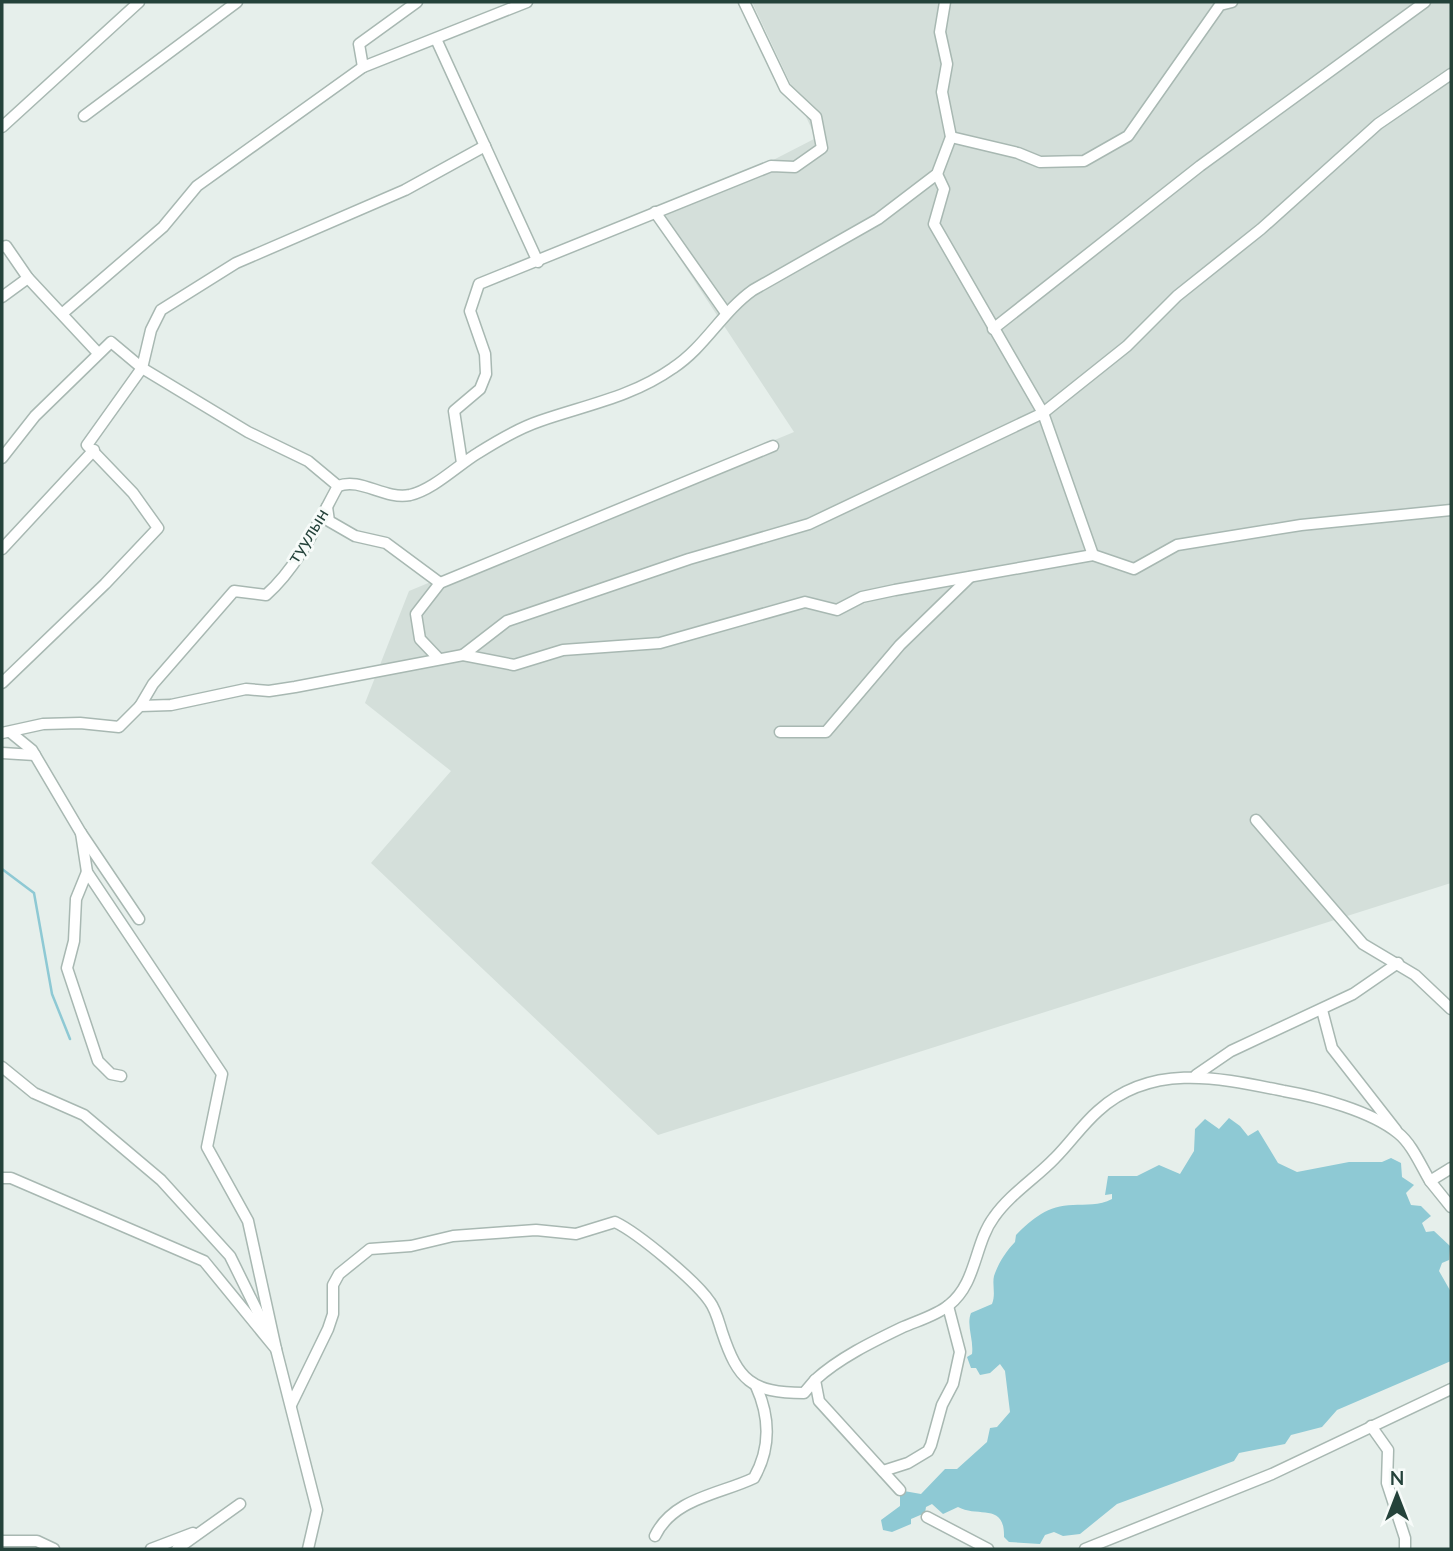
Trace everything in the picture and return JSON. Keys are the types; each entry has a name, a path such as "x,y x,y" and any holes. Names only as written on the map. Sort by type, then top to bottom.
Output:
{"street":[{"path":"2,127 139,2"},
{"path":"84,116 237,2"},
{"path":"363,67 359,44 417,2"},
{"path":"63,313 163,227 197,186 363,67 527,2"},
{"path":"462,463 454,411 480,388 486,374 485,354 470,311 479,284 771,166 795,167 822,148 816,117 785,88 744,2"},
{"path":"2,458 35,416 111,342 142,368 248,432 308,461 338,486 349,482 387,494 410,495 538,421 628,394 675,368 710,335 726,313 771,278 823,253 878,219 937,174 951,137 942,92 947,64 940,32 945,2"},
{"path":"951,137 1018,153 1040,162 1084,161 1128,136 1220,5 1232,2"},
{"path":"993,329 1200,166 1425,2"},
{"path":"436,39 538,262"},
{"path":"463,655 507,621 689,559 809,524 1043,413 1127,346 1177,296 1261,229 1378,124 1451,74"},
{"path":"2,682 106,584 158,528 133,493 87,445 142,368 151,330 161,310 236,263 405,190 485,146"},
{"path":"937,174 944,189 934,224 1043,413 1093,555"},
{"path":"655,212 726,313"},
{"path":"2,247 6,246 28,278 98,353"},
{"path":"2,298 28,278"},
{"path":"439,659 420,639 416,614 440,583 773,446"},
{"path":"2,549 94,450"},
{"name":"туулын","path":"140,706 153,684 234,591 266,595 277,585 338,486"},
{"path":"327,506 329,521 355,536 386,543 440,583"},
{"path":"6,733 55,723 119,727 140,706 171,705 246,689 269,691 295,687 463,655 514,665 563,650 660,643 805,602 837,610 862,597 1093,555 1134,569 1177,545 1301,525 1451,510"},
{"path":"780,732 826,732 900,645 970,577"},
{"path":"6,733 35,755 81,834 139,919"},
{"path":"2,753 35,755"},
{"path":"1256,820 1332,905 1345,927 1363,944 1398,963 1451,1009"},
{"path":"81,834 87,872 222,1074 208,1147 248,1222 276,1349 317,1510 308,1549"},
{"path":"87,872 76,899 74,941 67,968 98,1061 111,1074 121,1076"},
{"path":"1196,1075 1231,1051 1322,1010 1398,963"},
{"path":"1322,1010 1332,1048 1399,1133 1451,1208"},
{"path":"2,1067 34,1093 83,1115 161,1181 230,1256 276,1349"},
{"path":"804,1392 826,1370 900,1328 948,1306 963,1290 994,1216 1052,1162 1097,1111 1121,1093 1160,1080 1196,1075 1291,1092 1351,1109 1399,1133"},
{"path":"1430,1181 1451,1168"},
{"path":"2,1178 11,1178 93,1211 204,1261 276,1349"},
{"path":"290,1405 328,1329 333,1314 333,1285 339,1274 370,1248 411,1247 453,1236 536,1230 576,1234 615,1222 645,1241 711,1302 733,1365 756,1386 764,1404 767,1445 764,1461 754,1478 693,1501 662,1522 655,1536"},
{"path":"883,1471 908,1463 928,1451 931,1445 942,1405 953,1384 961,1352 948,1306"},
{"path":"815,1380 819,1401"},
{"path":"756,1386 780,1393 804,1392 819,1401 900,1490"},
{"path":"1085,1549 1272,1474 1451,1389"},
{"path":"764,1404 780,1393"},
{"path":"1371,1426 1388,1450 1387,1483 1405,1538 1405,1549"},
{"path":"177,1549 240,1504"},
{"path":"927,1517 988,1549"},
{"path":"151,1549 200,1531"},
{"path":"2,1541 37,1541 54,1549"}],"shaded area":[{"path":"752,2 1451,2 1451,883 658,1135 371,863 451,771 365,703 409,591 794,432 655,221 816,138"}],"water":[{"path":"1229,1118 1248,1136 1258,1130 1278,1163 1297,1172 1349,1162 1382,1162 1391,1158 1401,1163 1402,1177 1414,1185 1406,1193 1411,1205 1421,1206 1431,1216 1422,1223 1426,1232 1434,1231 1450,1246 1449,1260 1442,1263 1439,1271 1451,1292 1451,1361 1337,1410 1322,1427 1291,1435 1285,1444 1239,1453 1234,1461 1117,1504 1080,1534 1063,1536 1054,1532 1045,1535 1040,1544 1009,1542 1004,1537 1000,1519 995,1515 958,1507 943,1514 932,1504 926,1507 925,1513 911,1519 911,1524 892,1532 883,1530 881,1520 900,1506 900,1496 904,1491 921,1494 945,1469 957,1469 987,1442 990,1428 997,1427 1010,1412 1005,1371 1000,1364 990,1373 980,1375 976,1368 971,1368 967,1357 972,1354 969,1322 971,1313 992,1304 994,1276 1008,1249 1015,1242 1016,1235 1034,1218 1056,1207 1097,1204 1112,1199 1112,1194 1105,1195 1108,1176 1137,1176 1159,1165 1180,1174 1194,1151 1195,1129 1205,1119 1219,1129"}],"waterway":[{"path":"2,869 34,893 52,994 70,1039"}]}
